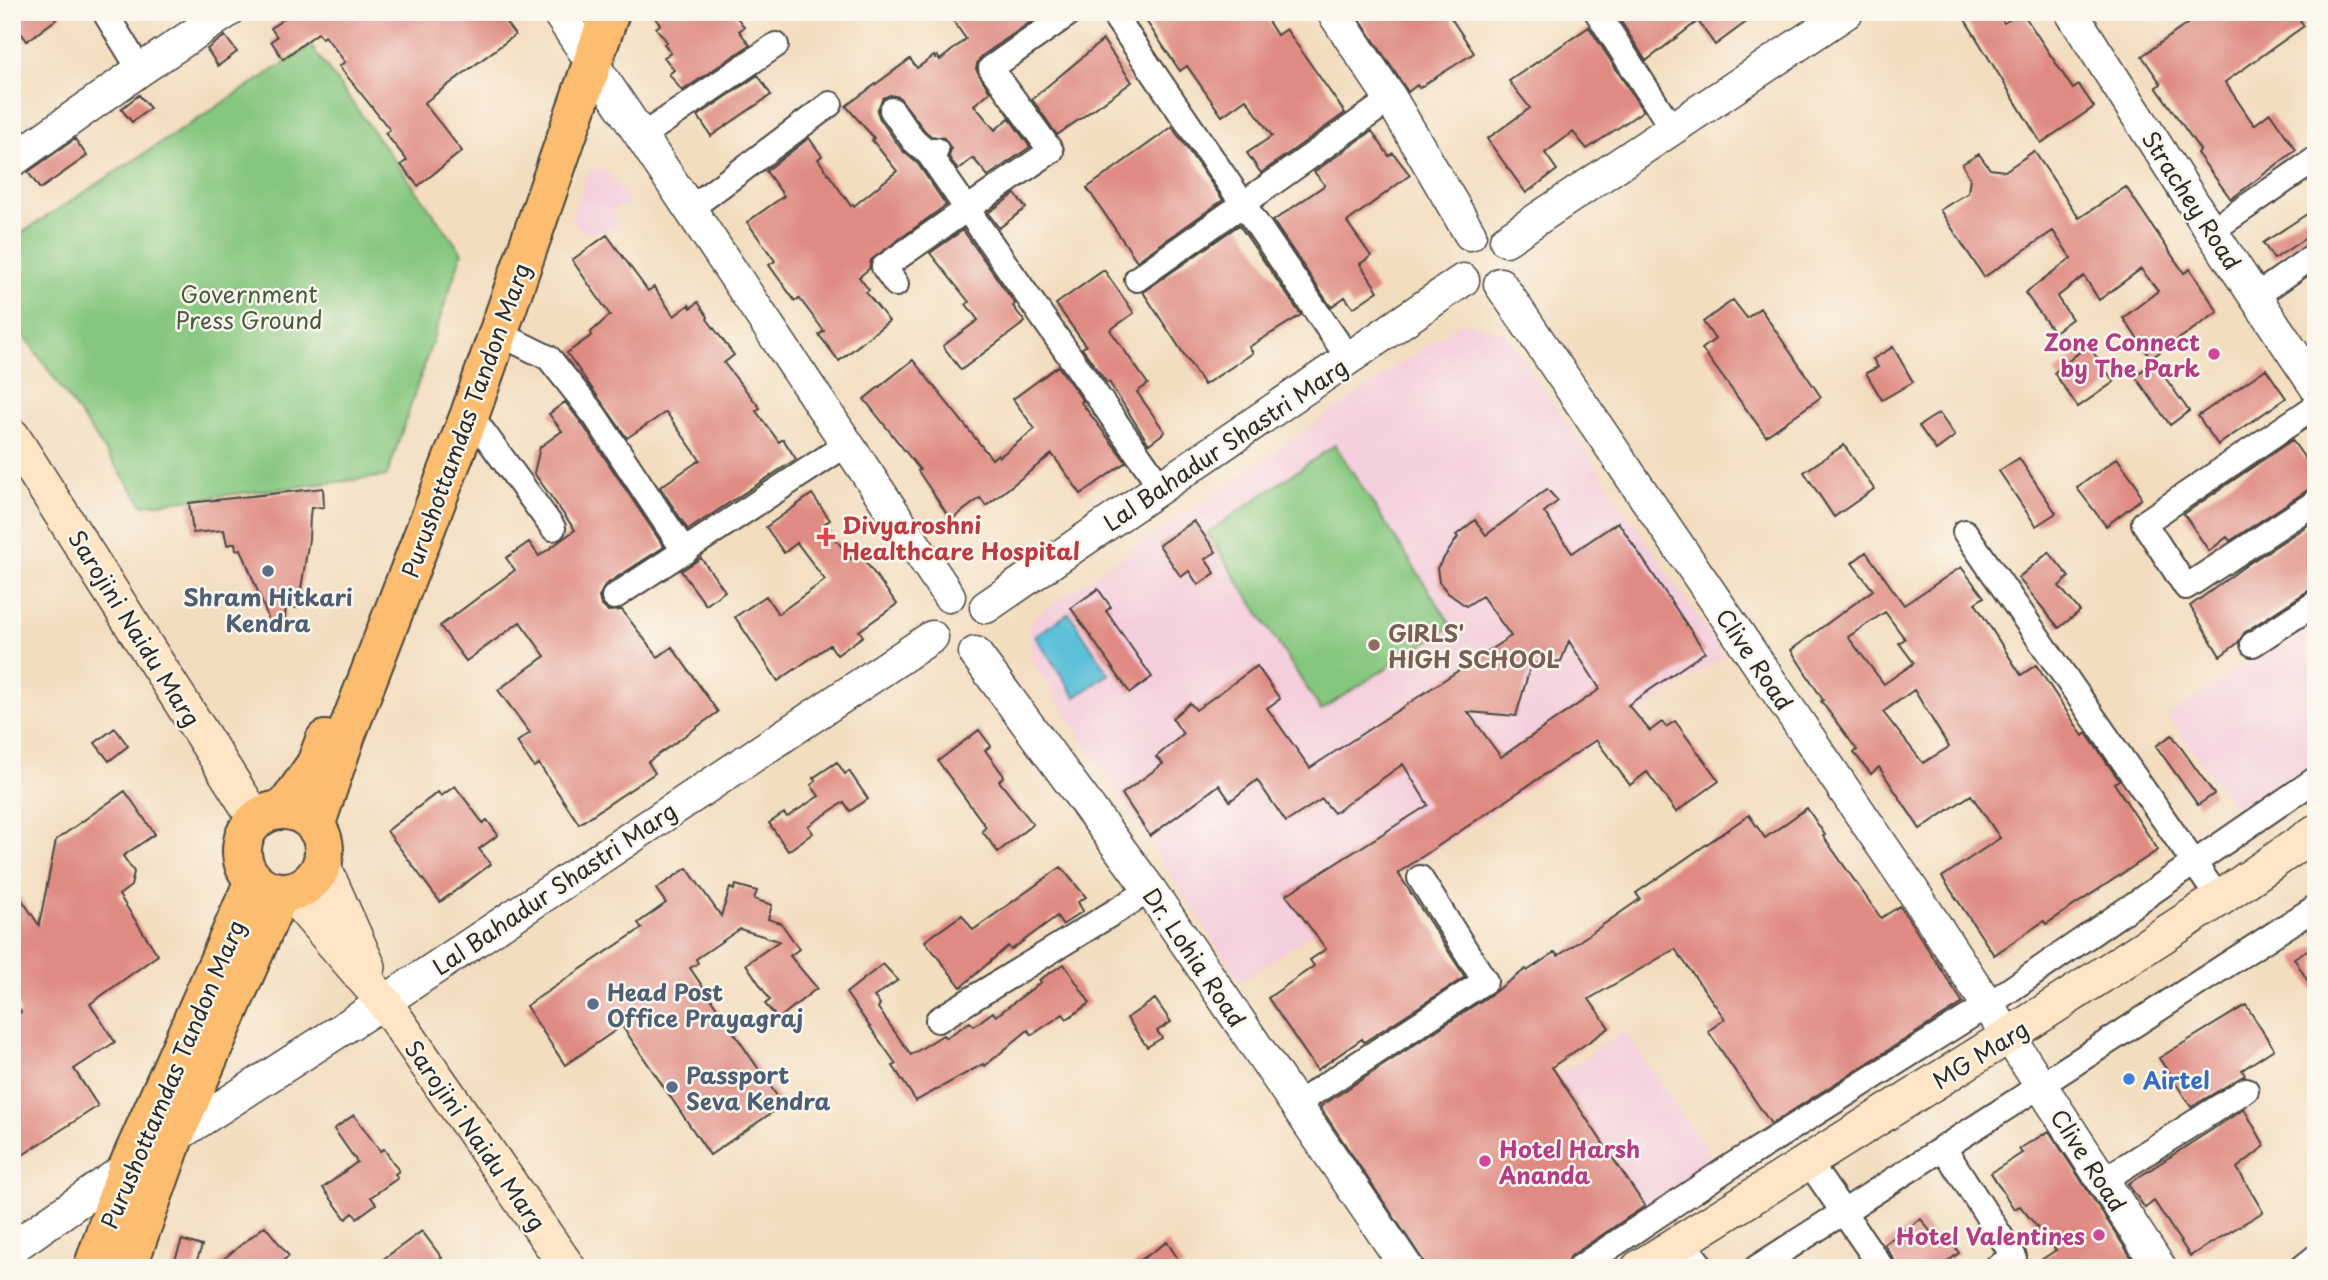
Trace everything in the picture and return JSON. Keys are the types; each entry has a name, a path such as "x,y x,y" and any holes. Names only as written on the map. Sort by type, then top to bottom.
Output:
{"main road":[{"name":"Purushottamdas Tandon Marg","path":"285,819 346,735 470,414 498,333 588,40 610,12"},
{"path":"285,819 322,837 322,864 316,876 306,885 274,888 244,860 246,834 285,819 316,764 588,40"},
{"name":"Sarojini Naidu Marg","path":"12,436 285,819"},
{"name":"MG Marg","path":"1693,1264 2316,832"},
{"name":"MG Marg","path":"1639,1268 2013,1044 2316,855"},
{"name":"Sarojini Naidu Marg","path":"322,864 384,1002"},
{"name":"Purushottamdas Tandon Marg","path":"127,1268 174,1137 274,888"},
{"name":"Purushottamdas Tandon Marg","path":"93,1268 128,1167 274,888"},
{"name":"Sarojini Naidu Marg","path":"274,888 384,1002 568,1268"}],"street":[{"path":"12,161 227,12"},
{"path":"558,12 588,40 642,136 949,596"},
{"path":"896,284 884,267 1051,151 991,68 1071,12"},
{"path":"1112,12 1349,359"},
{"path":"1333,12 1391,99 1470,234"},
{"path":"1597,12 1674,130"},
{"path":"1506,240 1847,12"},
{"name":"Strachey Road","path":"2071,12 2211,231 2316,387"},
{"path":"107,16 140,70"},
{"path":"642,136 776,45"},
{"path":"1137,279 1391,99"},
{"path":"691,208 830,104"},
{"path":"892,110 914,141 932,152 1161,487"},
{"path":"2211,231 2316,159"},
{"path":"1489,231 1506,240 1513,258 1512,268 1500,284 1485,289 1469,285 1463,280 1455,260 1462,241 1470,234 1489,231"},
{"path":"2255,297 2316,254"},
{"name":"Lal Bahadur Shastri Marg","path":"986,607 1463,280"},
{"name":"Clive Road","path":"1500,284 1988,1005 2160,1268"},
{"path":"498,333 549,358 595,416 685,552"},
{"path":"2316,406 2144,523 2186,587 2316,502"},
{"path":"470,414 553,528"},
{"path":"614,597 847,444"},
{"path":"1965,532 2219,899"},
{"path":"969,595 986,607 992,627 984,646 975,653 954,655 937,645 932,637 929,627 934,608 949,596 969,595"},
{"path":"2253,644 2316,603"},
{"name":"Lal Bahadur Shastri Marg","path":"12,1248 128,1167 384,1002 932,637"},
{"name":"Dr. Lohia Road","path":"975,653 1150,890 1408,1268"},
{"path":"1579,1268 1728,1168 1988,1005 2316,779"},
{"path":"1295,1105 1485,981 1420,878"},
{"path":"938,1020 1150,890"},
{"path":"1756,1268 2041,1087 2316,907"},
{"path":"2102,1181 2246,1090"},
{"path":"1943,1147 2014,1257 1996,1268"},
{"path":"1819,1177 1882,1268"},
{"path":"2302,1268 2316,1257"}],"shaded area":[{"path":"603,168 631,202 612,210 618,228 584,233 571,218 590,169"},
{"name":"GIRLS' HIGH SCHOOL","path":"1462,322 1505,332 1724,656 1240,982 1032,661 1028,622"},
{"path":"2316,617 2316,770 2242,819 2167,716"},
{"path":"1625,1031 1719,1168 1651,1214 1557,1076"}],"green space":[{"name":"Government Press Ground","path":"311,46 462,253 387,476 143,505 12,318 12,239"},
{"path":"1335,445 1452,626 1321,710 1207,533"}],"water":[{"path":"1069,613 1109,674 1076,697 1035,636"}],"building":[{"path":"12,12 66,12 27,41 12,21"},
{"path":"293,12 498,12 515,35 424,103 462,151 418,186 401,165 407,160 385,133 390,130 339,66 345,62 325,36 322,38 318,33 283,59 271,41 277,37 271,28"},
{"path":"651,12 733,12 744,27 739,31 750,45 682,91 669,74 674,70 664,57 671,53 664,44 667,42 656,28 660,25"},
{"path":"947,12 1045,12 982,56 976,69 990,92 974,105 995,130 1009,118 1030,147 988,176 973,158 958,170 949,157 951,149 944,138 931,136 925,131 899,97 890,95 883,98 877,111 880,119 902,150 918,164 946,205 871,260 869,269 859,277 869,290 866,292 889,321 839,361 819,335 824,331 799,298 795,301 769,265 775,261 747,222 784,196 766,171 809,138 822,156 818,159 851,206 897,171 872,140 874,138 846,106 910,59 917,68 934,56 940,60 966,39"},
{"path":"1140,12 1262,12 1277,35 1286,29 1345,113 1261,173 1247,153 1272,136 1246,99 1222,116 1187,66 1180,71"},
{"path":"1355,12 1447,12 1474,53 1419,88 1417,85 1408,92"},
{"path":"1615,12 1760,12 1715,45 1698,21 1646,61"},
{"path":"1972,12 1996,12 2004,23 2022,12 2073,89 2079,85 2094,107 2041,143 1964,18"},
{"path":"2204,12 2295,12 2304,26 2225,82 2254,125 2270,113 2296,150 2231,199 2197,153 2200,150 2156,87 2161,84 2142,56"},
{"path":"1589,27 1643,111 1587,149 1573,132 1545,153 1557,170 1526,193 1487,139 1530,108 1509,81"},
{"path":"225,36 237,52 218,66 207,49"},
{"path":"1103,40 1132,82 1057,135 1032,99"},
{"path":"758,75 771,95 711,136 698,116"},
{"path":"139,95 150,108 132,122 121,109"},
{"path":"1172,127 1223,200 1137,261 1087,188"},
{"path":"1372,131 1389,156 1393,153 1410,175 1347,222 1371,256 1360,264 1378,291 1353,308 1345,297 1331,307 1273,221 1325,185 1314,172"},
{"path":"75,139 87,156 40,189 28,172"},
{"path":"2034,151 2079,218 2126,187 2184,273 2190,269 2218,312 2151,358 2123,318 2158,291 2141,269 2099,300 2084,276 2057,297 2072,319 2054,332 2025,293 2071,258 2053,231 1984,277 1940,210 1968,193 1970,178 1962,164 1979,154 1990,169 2005,171"},
{"path":"1015,194 1026,208 999,228 988,213"},
{"path":"2316,208 2316,231 2274,259 2263,243"},
{"path":"1239,225 1301,315 1249,347 1253,353 1204,385 1143,292"},
{"path":"963,230 1025,322 961,370 943,346 978,320 966,304 969,302 930,253"},
{"path":"607,235 648,291 654,287 674,316 698,302 707,319 734,355 724,363 760,408 756,411 779,442 783,439 796,459 688,530 660,487 700,460 666,412 627,438 567,353 592,335 591,332 610,315 572,260"},
{"path":"1104,270 1134,313 1110,330 1148,384 1137,392 1165,432 1149,444 1109,382 1107,383 1082,348 1086,346 1056,304"},
{"path":"1733,300 1747,318 1760,308 1821,397 1766,436 1702,349 1715,339 1703,322"},
{"path":"2088,345 2114,382 2078,407 2054,373"},
{"path":"1893,347 1913,382 1882,400 1866,373 1878,367 1873,359"},
{"path":"913,360 992,459 998,454 999,457 1035,429 1013,399 1058,366 1126,462 1081,494 1052,454 986,506 980,498 951,520 918,471 920,470 864,399"},
{"path":"2154,362 2189,411 2170,425 2135,376"},
{"path":"2266,369 2286,398 2218,445 2198,416"},
{"path":"565,402 664,547 605,585 599,597 601,605 608,611 622,610 658,657 672,647 718,712 648,762 655,773 579,824 539,764 534,767 517,742 530,733 498,690 545,656 520,622 466,661 440,626 515,570 506,558 529,542 539,556 575,530 534,473 540,447 562,431 549,414"},
{"path":"1939,413 1955,436 1936,450 1919,426"},
{"path":"2292,440 2316,474 2316,487 2230,541 2227,537 2209,551 2184,514"},
{"path":"1844,445 1874,489 1834,517 1804,472"},
{"path":"2019,458 2056,513 2036,526 1999,471"},
{"path":"2117,458 2136,484 2141,499 2106,526 2077,488"},
{"path":"323,488 324,507 311,508 298,608 286,607 284,624 271,625 241,549 236,550 235,543 227,545 224,530 193,533 189,503"},
{"path":"1547,489 1558,501 1544,512 1572,553 1618,522 1705,652 1628,705 1650,731 1662,722 1666,727 1675,721 1719,781 1676,812 1647,772 1630,785 1596,740 1398,873 1465,977 1364,1042 1362,1039 1317,1070 1268,998 1314,966 1310,960 1326,949 1286,895 1428,805 1403,764 1334,813 1322,799 1286,822 1257,780 1230,801 1219,785 1150,836 1122,794 1163,764 1156,757 1183,734 1172,718 1190,703 1196,710 1257,666 1280,699 1267,708 1310,768 1511,636 1482,596 1466,606 1448,593 1439,582 1437,568 1458,537 1456,535 1475,520 1486,535","holes":["1569,641 1600,689 1501,757 1468,712 1516,716 1531,664 1561,661"]},
{"path":"812,494 830,520 824,524 851,559 859,553 897,604 859,631 863,636 837,655 830,645 778,681 735,617 766,596 778,614 825,580 797,543 784,553 766,527"},
{"path":"2316,520 2316,588 2245,632 2238,643 2220,656 2190,606"},
{"path":"1194,521 1216,552 1205,559 1215,573 1198,585 1189,571 1181,577 1159,545"},
{"path":"1866,552 1904,605 1961,567 1984,597 1975,603 2021,675 2036,665 2083,736 2086,733 2119,780 2114,783 2158,850 1994,955 1942,877 2000,838 1971,795 1920,829 1879,767 1871,774 1854,753 1857,750 1821,701 1823,700 1791,650 1873,590 1852,563","holes":["1885,612 1905,639 1899,643 1914,663 1884,684 1848,637","1914,690 1949,747 1923,763 1883,712"]},
{"path":"2049,552 2069,577 2059,586 2080,611 2059,628 2018,578"},
{"path":"701,558 725,591 706,605 681,571"},
{"path":"1098,589 1111,607 1106,611 1152,677 1130,693 1071,608"},
{"path":"115,728 128,746 109,761 95,743"},
{"path":"979,730 991,746 985,750 1004,776 999,781 1033,824 998,852 982,831 986,827 938,761"},
{"path":"2172,735 2214,794 2198,805 2156,746"},
{"path":"837,762 845,774 849,771 868,799 850,811 844,802 808,826 813,833 788,851 769,823 784,813 787,817 819,796 811,785 816,781 813,778"},
{"path":"455,786 483,823 487,820 498,835 479,849 491,864 440,902 387,831 438,792 441,796"},
{"path":"125,791 155,834 123,856 134,872 131,886 119,895 158,955 90,1004 115,1042 74,1069 98,1106 12,1162 12,1018 21,1012 12,998 12,885 39,925 56,840"},
{"path":"1807,808 1825,835 1823,836 1881,918 1900,906 1963,1003 1771,1124 1708,1031 1725,1019 1675,949 1589,999 1609,1028 1552,1067 1645,1206 1571,1256 1564,1268 1428,1268 1320,1107 1526,969 1527,971 1555,952 1558,956 1640,899 1636,893 1749,815 1765,838"},
{"path":"1061,867 1086,897 1078,902 1083,911 1062,925 1057,916 1011,950 1008,946 961,987 925,941 962,915 973,930"},
{"path":"687,868 721,916 730,888 734,890 736,885 757,891 754,899 772,905 768,919 781,923 799,949 790,956 817,988 778,1019 765,1004 770,1000 746,964 779,941 740,929 696,959 698,963 690,968 783,1105 710,1155 622,1026 565,1065 526,1006 642,928 638,923 666,903 656,889"},
{"path":"2316,945 2316,995 2294,958"},
{"path":"883,964 898,980 874,997 880,1004 878,1008 911,1055 943,1035 946,1038 970,1022 974,1026 993,1012 996,1016 1041,982 1039,980 1064,964 1090,1003 1067,1019 1063,1014 1032,1035 1028,1030 985,1066 983,1064 916,1101 893,1066 896,1064 846,993"},
{"path":"1155,999 1171,1022 1157,1031 1162,1038 1147,1047 1127,1018"},
{"path":"2246,1005 2274,1049 2242,1070 2245,1075 2191,1107 2159,1058"},
{"path":"2244,1109 2265,1146 2237,1168 2263,1212 2190,1256 2154,1201 2145,1208 2128,1184"},
{"path":"354,1115 380,1151 384,1149 399,1171 395,1174 398,1178 371,1197 376,1204 357,1218 353,1213 346,1219 323,1188 357,1162 334,1129"},
{"path":"2049,1131 2133,1260 2120,1268 2029,1268 2056,1250 2020,1206 2014,1209 1991,1173 2022,1153 2019,1149"},
{"path":"1921,1219 1939,1243 1948,1237 1959,1253 1948,1261 1952,1268 1897,1268 1884,1244"},
{"path":"265,1226 289,1256 274,1268 212,1268"},
{"path":"422,1231 442,1258 439,1260 445,1268 371,1268"},
{"path":"182,1240 202,1246 194,1268 172,1268"},
{"path":"1167,1242 1184,1268 1129,1268"}],"place":[{"name":"Zone Connect by The Park","path":"2214,354"},
{"name":"Divyaroshni Healthcare Hospital","path":"826,537"},
{"name":"Shram Hitkari Kendra","path":"268,571"},
{"name":"GIRLS' HIGH SCHOOL","path":"1374,645"},
{"name":"Head Post Office Prayagraj","path":"593,1004"},
{"name":"Airtel","path":"2129,1079"},
{"name":"Passport Seva Kendra","path":"672,1087"},
{"name":"Hotel Harsh Ananda","path":"1485,1161"},
{"name":"Hotel Valentines","path":"2099,1235"}]}
